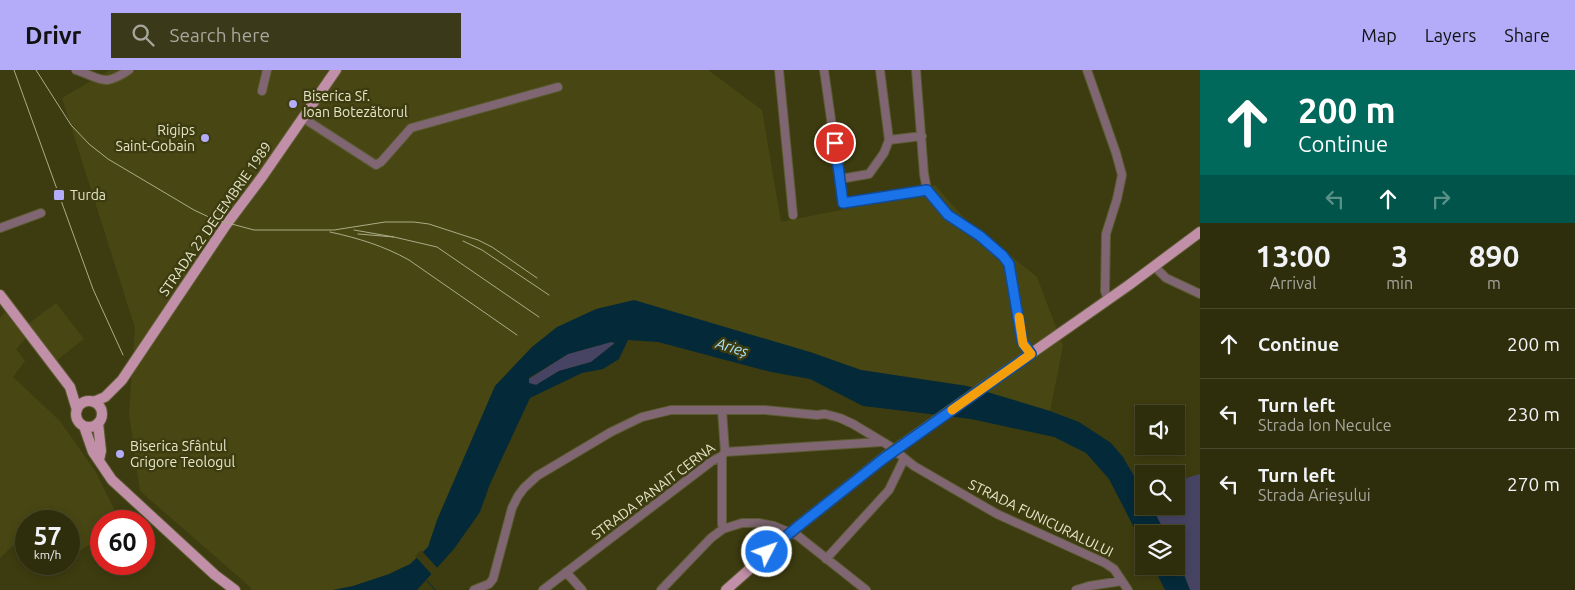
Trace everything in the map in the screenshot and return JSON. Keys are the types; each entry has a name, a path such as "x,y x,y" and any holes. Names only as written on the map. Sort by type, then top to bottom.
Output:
{"main road":[{"name":"STRADA 22 DECEMBRIE 1989","path":"99,422 118,384 226,225 336,70"},
{"path":"726,590 796,528 885,457 1108,300 1200,232"},
{"path":"0,295 70,387 100,407 102,411 99,422 101,451 99,460"},
{"name":"STRADA 22 DECEMBRIE 1989","path":"92,402 102,400 118,384"},
{"path":"70,387 77,410 78,421 84,426 94,452 104,470 122,490 235,590"},
{"path":"77,410 81,404 92,402"},
{"path":"84,426 91,427 99,422"},
{"path":"215,574 227,590"}],"street":[{"path":"76,70 100,80 108,81 129,70"},
{"path":"262,91 267,70"},
{"path":"779,70 793,215"},
{"path":"824,70 843,202 927,190"},
{"path":"840,179 869,174 884,154 889,140 880,70"},
{"path":"916,70 924,174 927,190 948,215 980,236 1003,256 1009,264 1022,341 1031,354"},
{"path":"1087,70 1122,175 1106,234 1105,291 1108,300"},
{"path":"303,118 376,165 381,162 411,128 558,87"},
{"path":"889,140 922,136"},
{"path":"0,228 41,213"},
{"path":"1154,266 1166,278 1200,294"},
{"name":"STRADA FUNICURALULUI","path":"474,590 489,584 493,579 512,508 518,496 537,476 611,432 642,417 671,410 765,410 817,415 825,414 840,418 853,424 882,442 904,459 997,514 1105,563 1114,569 1128,590"},
{"path":"722,410 723,529"},
{"name":"STRADA PANAIT CERNA","path":"543,590 723,454 882,442"},
{"path":"826,559 889,490 904,459"},
{"path":"661,590 711,538 723,529 742,523 759,523 782,528 798,536 866,590"},
{"path":"566,572 582,590"},
{"path":"1076,590 1122,581"}],"shaded area":[{"path":"110,70 708,70 762,110 781,222 866,205 935,185 965,219 1037,277 1063,346 1050,411 967,386 861,370 810,352 557,327 532,347 495,386 437,520 428,547 411,564 389,574 353,586 333,590 252,590 140,491 129,413 135,328 62,98"},
{"path":"56,303 84,339 56,361 27,325"},
{"path":"5,312 26,338 16,349 25,361 13,377 60,421 95,471 114,510 90,510 90,545 80,550 80,510 15,510 15,544 0,558 0,318"},
{"path":"611,342 615,343 591,362 559,371 536,385 529,383 529,379 568,354"},
{"path":"1200,474 1200,590 1190,590 1184,575 1185,525 1161,525 1156,515 1185,515 1185,478"}],"water":[{"name":"Arieș","path":"634,300 810,352 861,370 967,386 1050,411 1079,422 1111,443 1123,457 1135,478 1135,515 1156,515 1161,525 1135,525 1135,530 1109,479 1086,453 1054,437 971,419 863,406 810,379 771,372 658,342 628,340 619,359 603,369 582,373 530,398 490,484 480,512 454,549 417,590 333,590 353,586 389,574 410,564 428,547 437,520 495,386 532,347 557,327 596,309","holes":["611,342 615,343 591,362 559,371 536,385 529,383 529,378 568,354"]},
{"path":"1158,575 1184,575 1190,590 1165,590"}],"pier":[{"path":"421,550 439,570 434,577 415,556"}],"waterway":[{"path":"427,581 435,590"}],"railway":[{"path":"14,70 93,289 123,355"},
{"path":"36,70 71,125 89,144 108,159 194,210 213,219 254,230 334,230 385,222 429,224 478,240 492,247 537,278"},
{"path":"354,230 394,237 358,234"},
{"path":"330,232 371,243 409,260 517,335"},
{"path":"394,237 437,247 539,317"},
{"path":"463,241 482,250 549,295"}],"slow traffic":[{"path":"952,410 1031,354 1022,341 1019,317"}],"place":[{"name":"Biserica Sf. Ioan Botezătorul","path":"293,104"},
{"name":"Rigips Saint-Gobain","path":"205,138"},
{"name":"Turda","path":"59,195"},
{"name":"Biserica Sfântul Grigore Teologul","path":"120,454"}],"route":[{"path":"767,552 883,459 1031,354 1022,341 1011,270 1003,256 980,236 948,215 927,190 843,203 835,143"}]}
